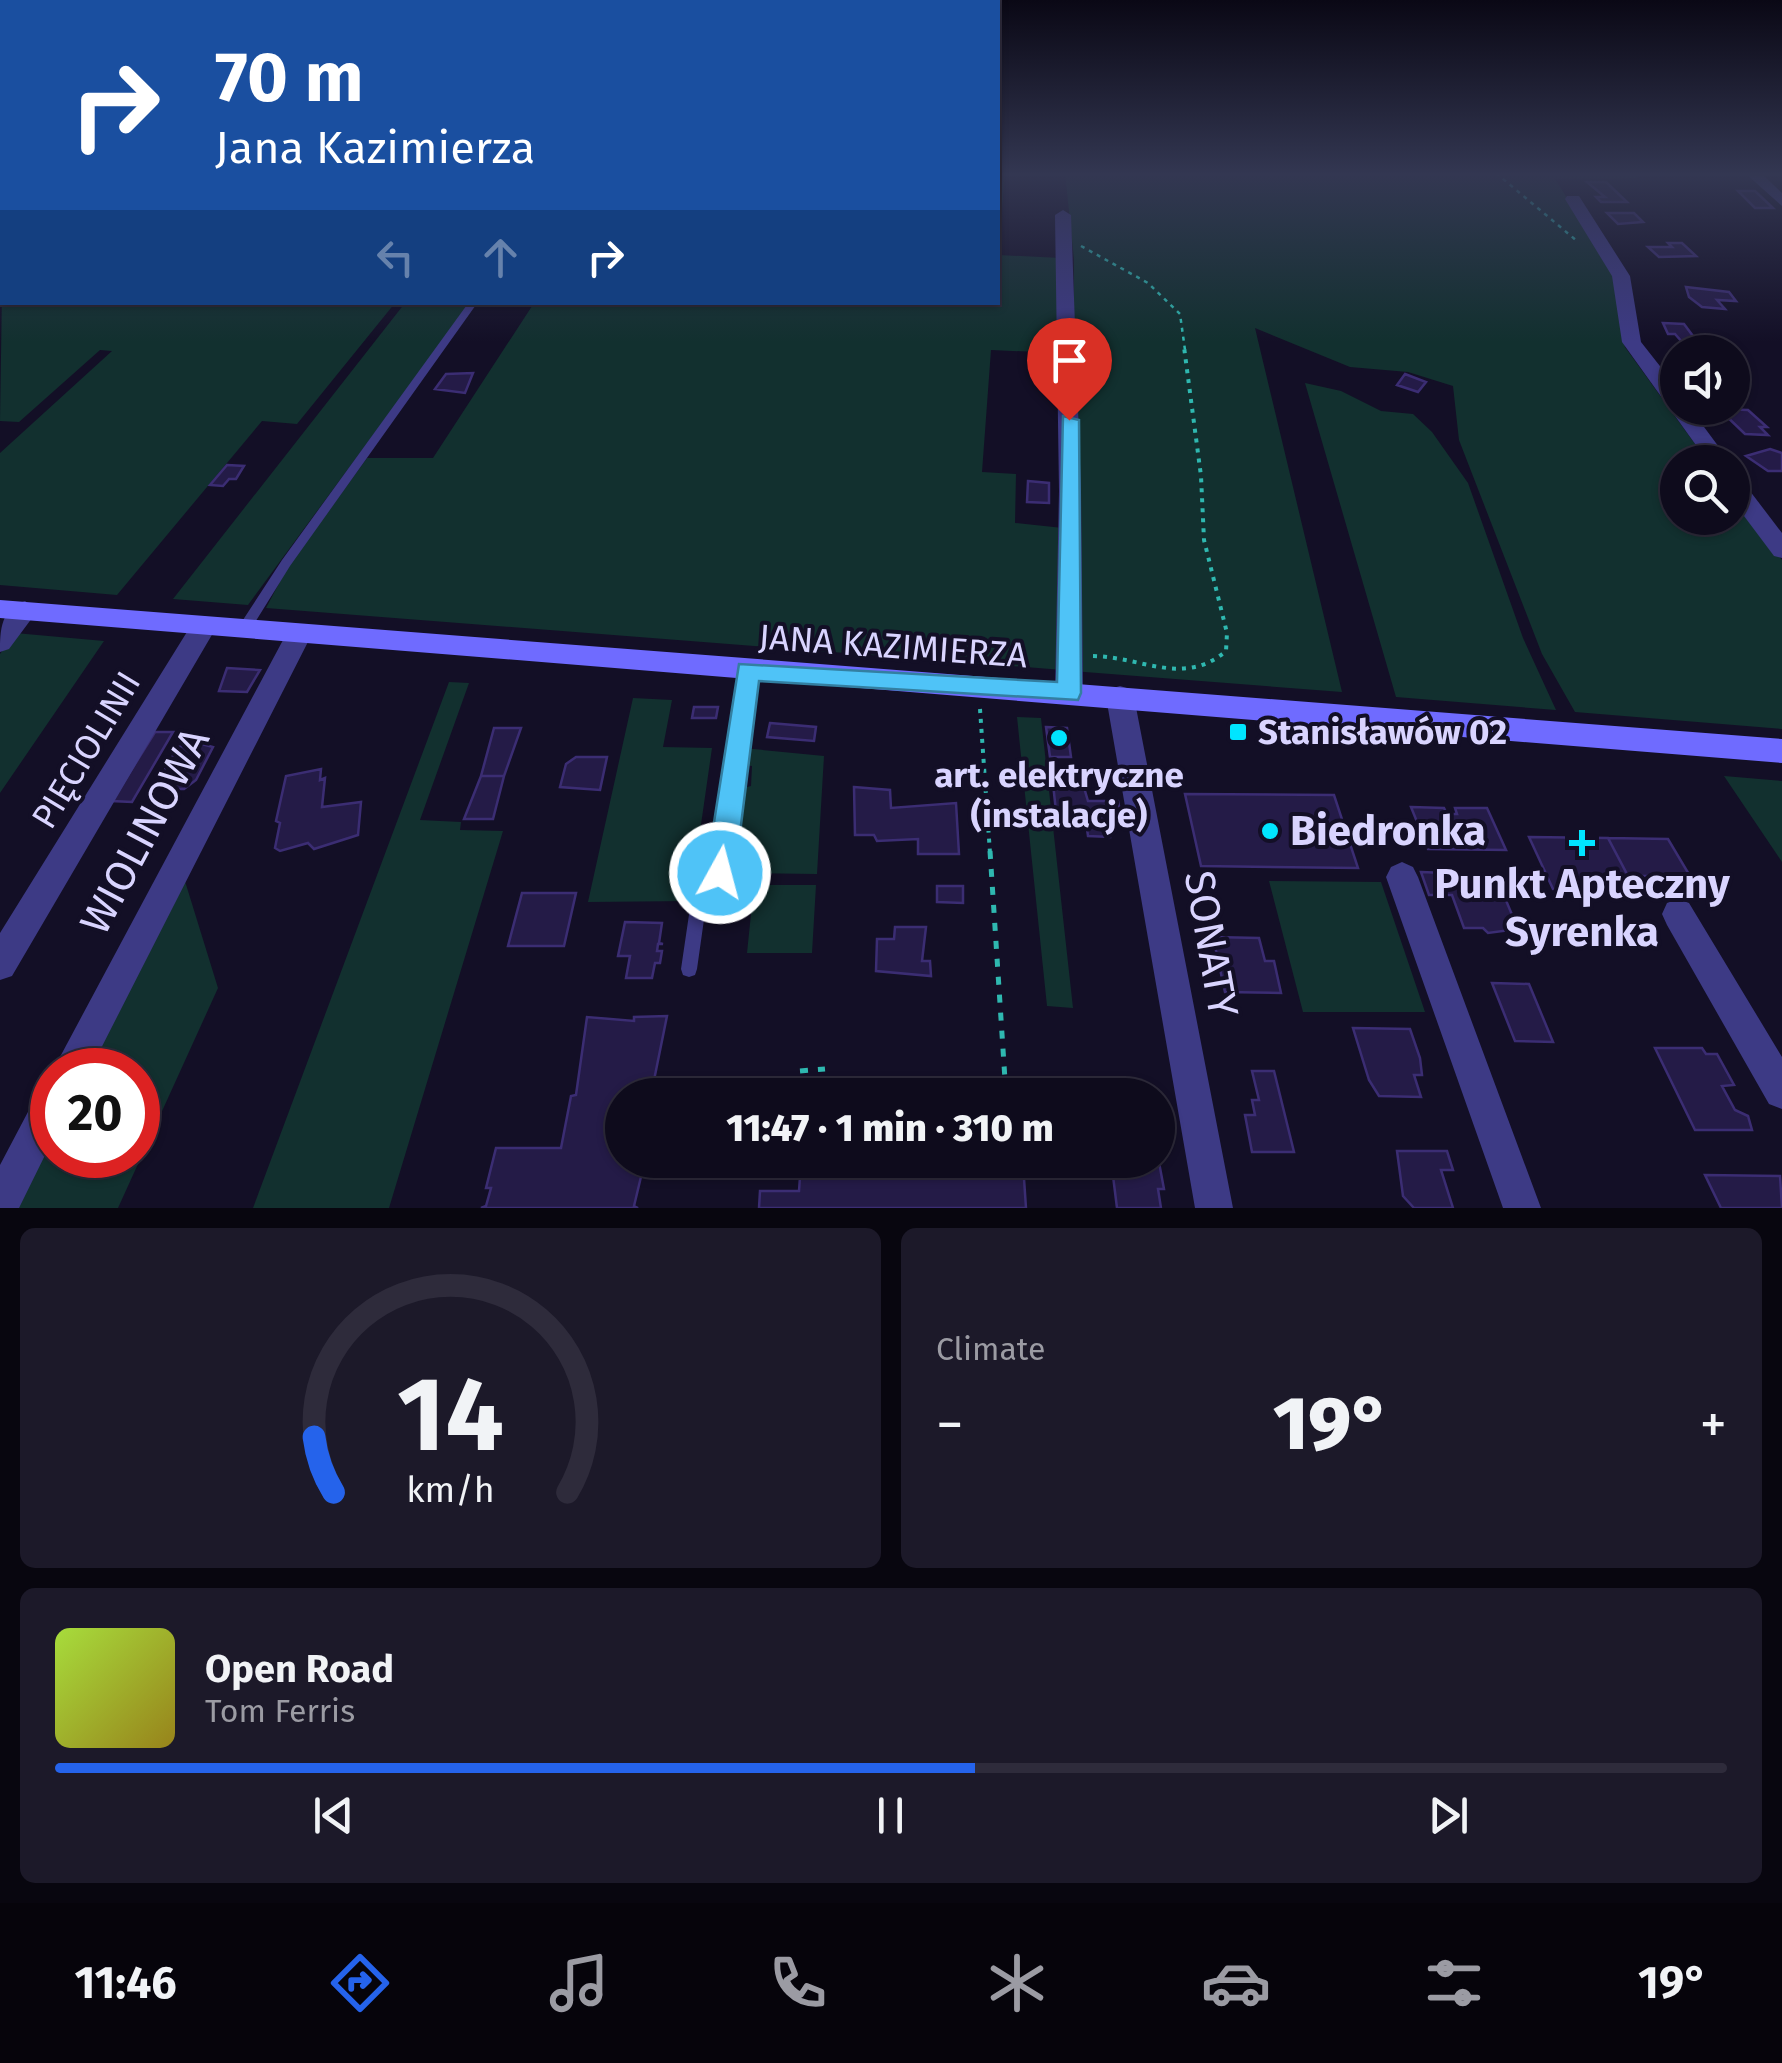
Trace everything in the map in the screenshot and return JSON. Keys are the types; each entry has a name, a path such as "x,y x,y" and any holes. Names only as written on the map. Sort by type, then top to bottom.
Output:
{"main road":[{"name":"JANA KAZIMIERZA","path":"12,610 1782,750"}],"street":[{"path":"1065,229 1069,693"},
{"path":"1593,229 1625,286 1632,342 1660,380"},
{"path":"1750,507 1782,550"},
{"path":"0,642 12,610"},
{"name":"PIĘCIOLINII","path":"0,964 204,626"},
{"name":"WIOLINOWA","path":"82,1048 299,634"},
{"name":"SONATY","path":"1120,697 1214,1208"},
{"path":"1402,877 1522,1208"},
{"path":"1678,914 1782,1091"},
{"path":"0,1204 30,1146"}],"lane":[{"path":"244,629 286,563 472,305"},
{"path":"689,969 714,868 723,850 748,671"}],"path":[{"path":"1561,229 1615,266"},
{"path":"1066,242 1110,258 1148,283 1180,314 1202,476 1204,540 1228,634 1226,651 1198,672 1176,672 1108,654 1069,658"},
{"path":"980,709 1005,1078"},
{"path":"800,1071 825,1069"}],"green space":[{"path":"1071,229 1587,229 1615,274 1625,347 1660,395 1660,425 1681,425 1696,445 1660,445 1660,535 1750,535 1750,518 1782,560 1782,729 1575,712 1542,654 1459,440 1453,386 1408,372 1350,367 1255,328 1342,692 1072,671 1074,259"},
{"path":"1000,255 1061,258 1063,353 991,350 982,472 1016,474 1015,523 1063,528 1063,670 266,608 286,570 367,458 433,458 533,305 1000,305"},
{"path":"2,305 393,305 297,424 262,421 117,595 0,585 0,453 112,351 100,350 19,422 0,421"},
{"path":"403,305 469,305 248,605 173,599"},
{"path":"1305,383 1341,391 1381,411 1413,414 1432,432 1468,483 1523,638 1556,710 1396,697"},
{"path":"15,633 104,641 0,793 0,654"},
{"path":"449,682 469,683 420,820 461,822 460,830 503,831 389,1208 253,1208"},
{"path":"633,698 672,700 663,747 712,748 690,901 588,902"},
{"path":"1017,717 1041,718 1073,1008 1047,1006"},
{"path":"743,748 824,756 817,874 730,873 739,789 751,786 752,766 742,765"},
{"path":"1724,776 1782,781 1782,862"},
{"path":"184,878 218,988 160,1116 160,1048 95,1048"},
{"path":"1269,881 1381,882 1425,1012 1303,1012"},
{"path":"754,885 816,885 812,953 747,953"},
{"path":"30,1171 30,1178 132,1178 118,1208 11,1208"}],"building":[{"path":"1668,243 1682,243 1696,256 1659,257 1648,247 1672,247"},
{"path":"1686,287 1729,292 1736,301 1717,300 1725,309 1702,307 1689,297"},
{"path":"1663,323 1684,324 1692,335 1676,335 1668,334"},
{"path":"473,373 465,393 435,389 446,374"},
{"path":"1405,374 1426,382 1418,392 1397,385"},
{"path":"1750,412 1767,427 1760,427 1768,435 1745,434 1736,425 1750,425"},
{"path":"1770,449 1782,453 1782,471 1768,471 1750,455"},
{"path":"227,465 244,466 236,479 229,479 223,486 210,485"},
{"path":"1028,481 1049,483 1049,503 1027,502"},
{"path":"227,668 260,670 247,692 219,691"},
{"path":"694,707 718,707 716,718 692,718"},
{"path":"770,723 816,727 814,741 767,737"},
{"path":"1046,727 1067,728 1071,757 1050,757"},
{"path":"494,728 521,728 504,776 481,776"},
{"path":"155,732 173,732 132,802 112,801"},
{"path":"198,743 213,747 196,780 184,789 169,789 171,780 159,780 178,747"},
{"path":"576,757 607,757 600,790 560,787 566,764"},
{"path":"321,769 320,780 325,778 322,807 361,802 358,835 314,849 308,843 280,851 275,848 280,823 276,821 286,776"},
{"path":"1052,774 1080,774 1088,801 1118,801 1122,821 1108,821 1110,837 1088,836 1086,822 1057,821"},
{"path":"481,776 504,776 493,819 464,819"},
{"path":"854,787 890,790 891,808 956,803 959,854 918,854 918,839 877,841 874,835 855,835"},
{"name":"Biedronka","path":"1185,794 1334,795 1358,868 1201,866"},
{"path":"1411,807 1444,808 1447,814 1457,814 1455,808 1487,808 1506,850 1428,849"},
{"path":"1529,837 1608,838 1628,876 1603,875 1610,889 1553,889"},
{"path":"1608,838 1668,839 1690,876 1628,876"},
{"path":"1421,872 1445,873 1447,878 1497,879 1518,929 1488,933 1483,928 1464,928 1452,895 1429,895"},
{"path":"937,886 963,886 963,903 937,902"},
{"path":"522,893 576,893 564,946 508,946"},
{"path":"625,922 662,923 659,943 663,944 658,944 657,951 662,951 660,963 655,963 652,978 626,978 630,956 618,956"},
{"path":"895,927 926,927 922,961 930,961 931,976 876,971 877,939 894,939"},
{"path":"1213,937 1259,938 1265,961 1274,961 1281,993 1225,992"},
{"path":"1492,983 1529,984 1553,1042 1515,1041"},
{"path":"667,1016 654,1078 605,1078 605,1178 641,1178 634,1206 638,1208 481,1208 486,1206 491,1188 486,1188 496,1148 561,1148 571,1096 576,1095 587,1017 634,1021 634,1017"},
{"path":"1353,1028 1410,1029 1420,1058 1422,1075 1414,1075 1421,1097 1379,1096 1369,1080"},
{"path":"1655,1048 1702,1048 1706,1054 1717,1054 1734,1085 1722,1086 1735,1110 1748,1116 1752,1130 1695,1130"},
{"path":"1252,1071 1274,1071 1294,1152 1252,1152 1245,1115 1255,1115 1252,1100 1259,1100"},
{"path":"1397,1151 1447,1151 1453,1170 1441,1170 1453,1208 1414,1208 1403,1196"},
{"path":"1705,1175 1780,1176 1782,1208 1721,1208"},
{"path":"800,1178 1024,1178 1026,1208 759,1208 760,1191 799,1191"},
{"path":"1113,1178 1162,1178 1164,1189 1158,1189 1161,1208 1117,1208"}],"place":[{"name":"Stanisławów 02","path":"1238,732"},
{"name":"art. elektryczne (instalacje)","path":"1059,738"},
{"name":"Biedronka","path":"1270,831"},
{"name":"Punkt Apteczny Syrenka","path":"1582,843"}],"route":[{"path":"720,873 748,671 1069,693 1069,420"}]}
